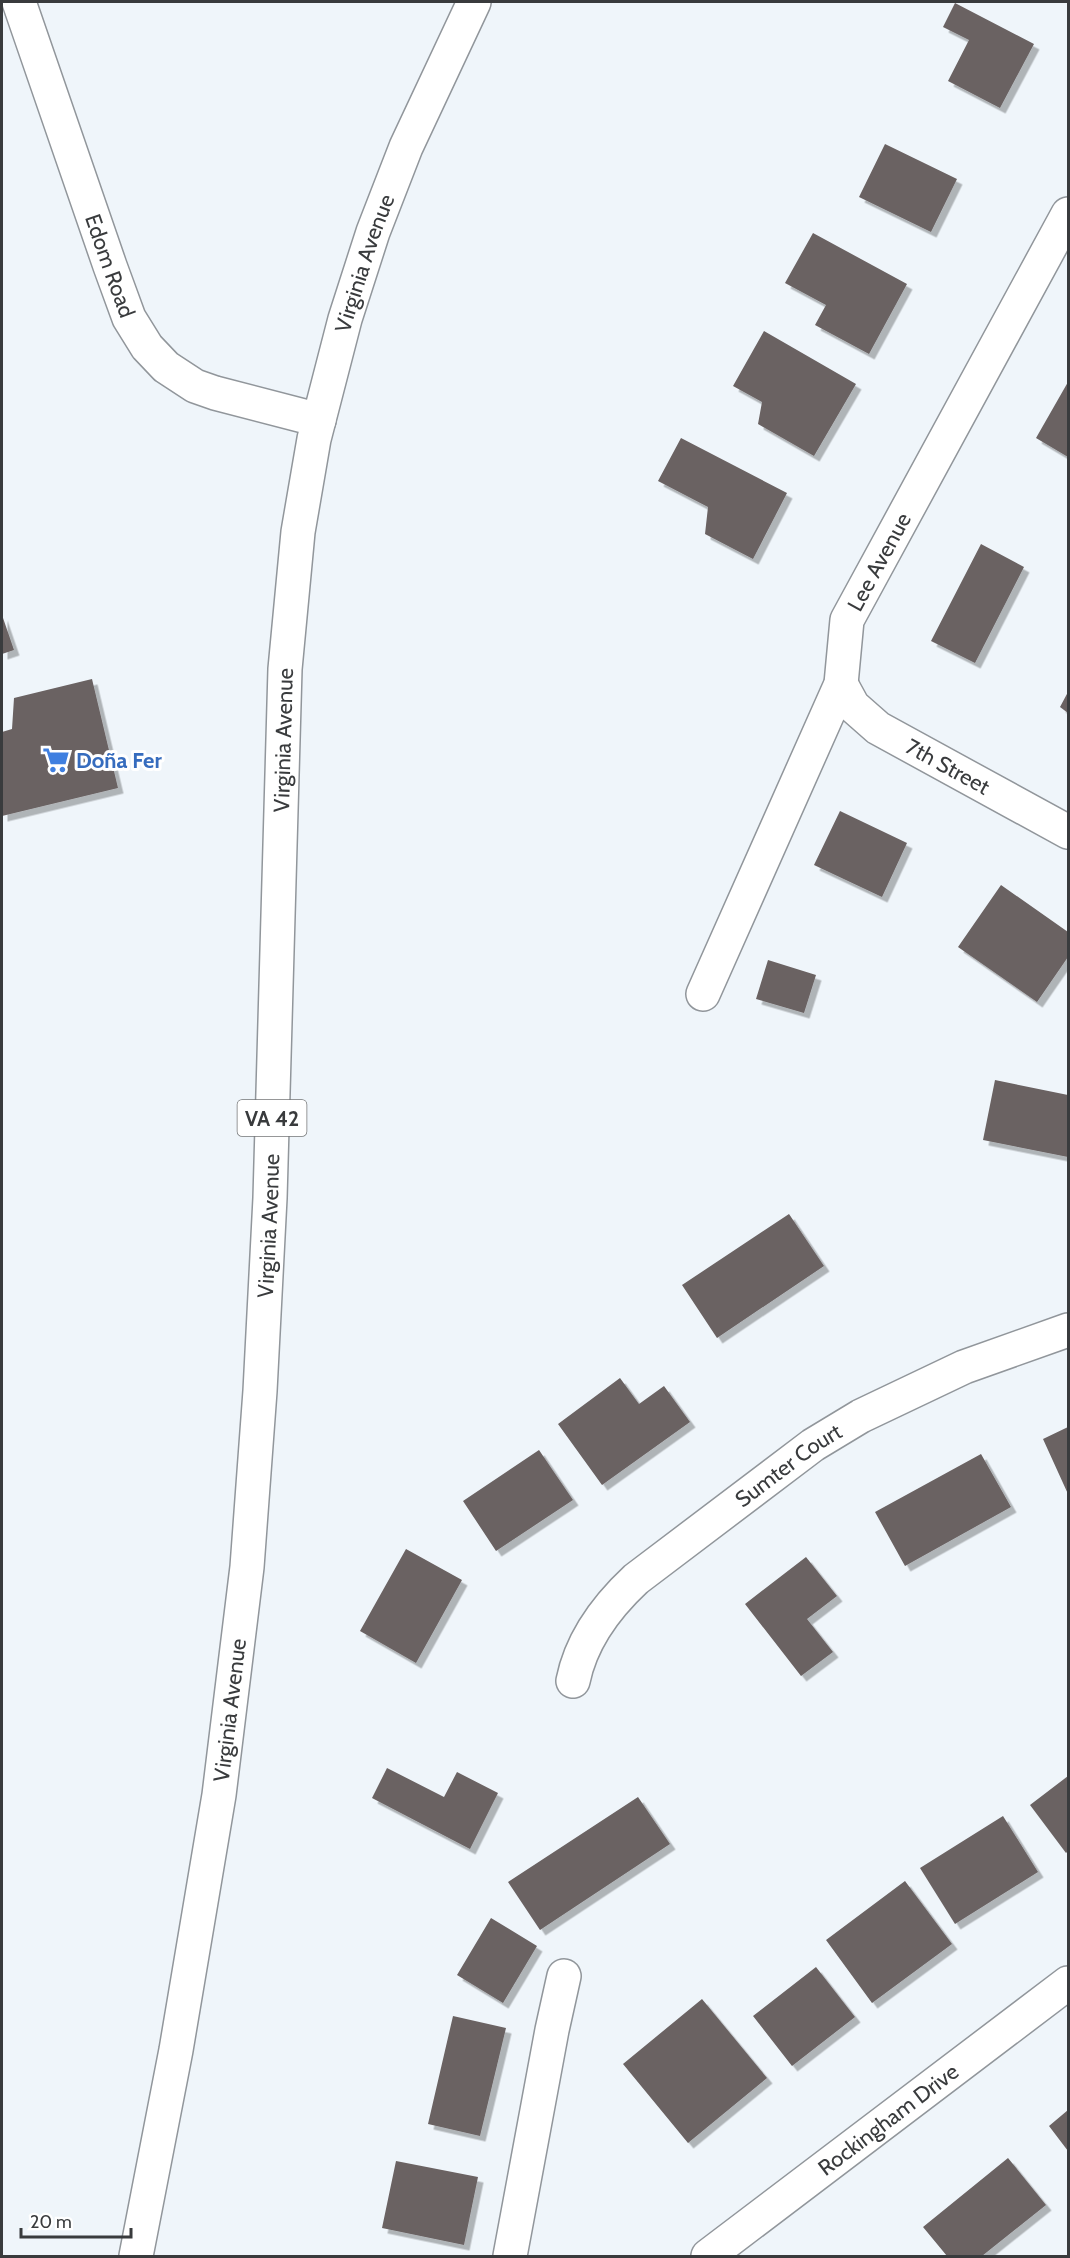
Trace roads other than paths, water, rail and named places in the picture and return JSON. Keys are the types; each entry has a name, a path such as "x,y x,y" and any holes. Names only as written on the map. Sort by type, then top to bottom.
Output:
{"street":[{"name":"Edom Road","path":"19,2 121,297 129,318 147,347 166,367 195,386 319,420"},
{"name":"Virginia Avenue","path":"136,2256 178,2038 219,1796 247,1567 260,1391 270,1198 285,669 298,532 319,420 345,319 373,232 411,136 474,2"},
{"name":"Lee Avenue","path":"703,994 841,684 847,620 1068,214"},
{"name":"7th Street","path":"841,684 853,706 878,728 1068,832"},
{"name":"Sumter Court","path":"573,1681 588,1640 623,1591 813,1445 861,1416 946,1374 1068,1330"},
{"path":"510,2256 564,1976"},
{"name":"Rockingham Drive","path":"708,2256 1068,1983"}],"place":[{"name":"Doña Fer","path":"56,760"}]}
